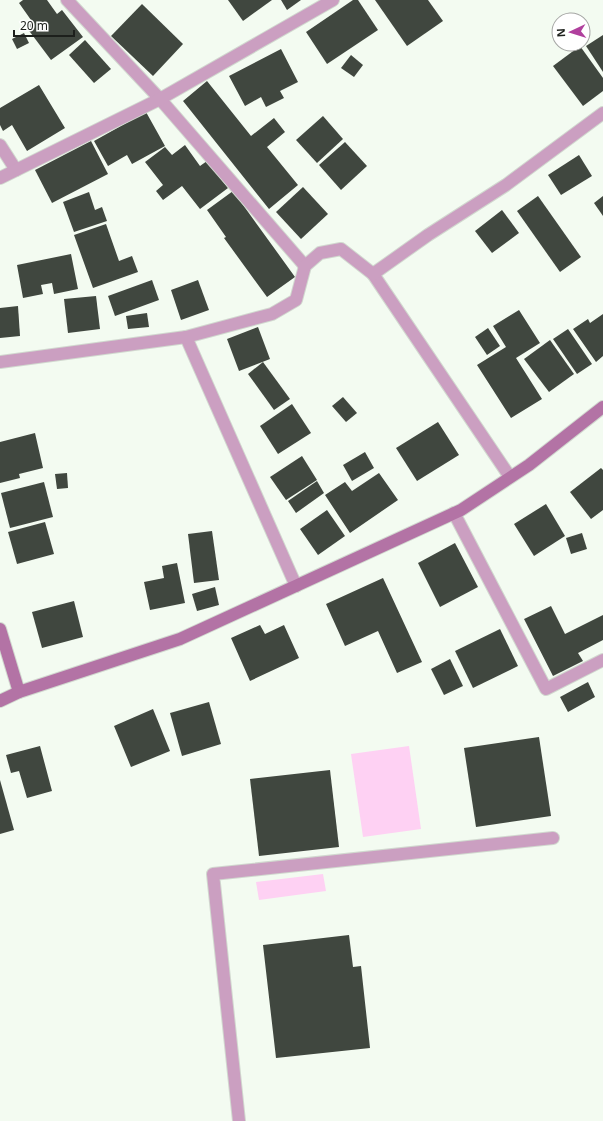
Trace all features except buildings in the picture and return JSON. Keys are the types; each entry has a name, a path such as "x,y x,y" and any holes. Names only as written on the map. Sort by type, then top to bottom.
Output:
{"street":[{"path":"67,0 160,100 305,266"},
{"path":"0,178 160,100 333,0"},
{"path":"373,274 428,235 506,185 603,113"},
{"path":"0,145 16,170"},
{"path":"0,362 186,337 272,314 296,300 305,266 320,253 341,250 373,274 510,477"},
{"path":"186,337 296,586"},
{"path":"0,701 19,692 180,638 454,514 529,465 603,407"},
{"path":"454,514 546,689 603,660"},
{"path":"0,629 19,692"},
{"path":"239,1121 213,874 553,838"}],"shaded area":[{"path":"409,746 421,829 363,837 351,754"},
{"path":"323,874 326,891 259,900 256,882"}]}
